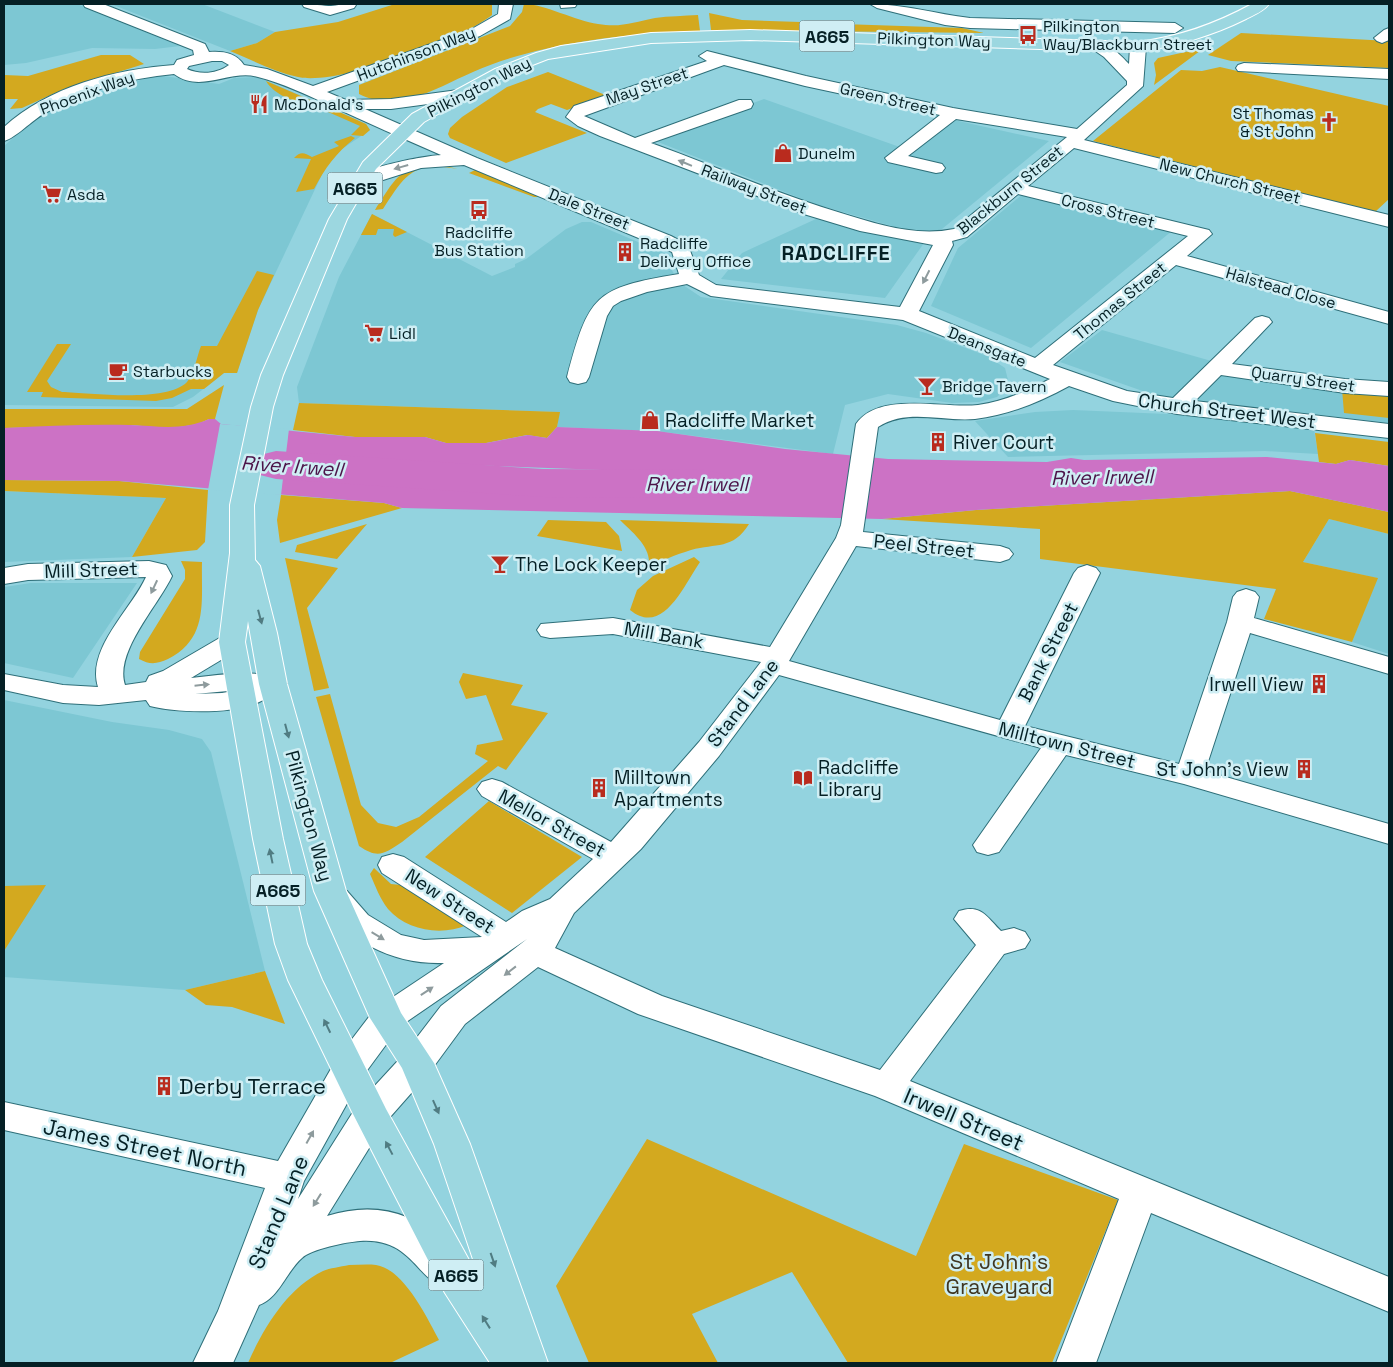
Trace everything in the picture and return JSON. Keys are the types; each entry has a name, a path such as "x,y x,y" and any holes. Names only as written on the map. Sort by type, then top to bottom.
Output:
{"main road":[{"name":"A665","path":"1138,47 1176,41 1209,32 1262,4"},
{"name":"Pilkington Way","path":"348,1070 305,980 291,944 268,839 232,642 243,553 242,504 262,407 272,375 322,253 358,182 369,166 418,118 458,95 501,72 542,56 585,47 652,38 750,34 1138,47"},
{"name":"Pilkington Way","path":"243,553 264,633 274,684 330,891 387,1018 417,1063"},
{"name":"A665","path":"417,1063 452,1144 528,1363"},
{"name":"A665","path":"348,1070 460,1281 512,1363"}],"street":[{"path":"90,4 200,47 204,57"},
{"path":"310,4 330,11 349,5"},
{"name":"Hutchinson Way","path":"313,92 475,34 505,16 506,4"},
{"path":"877,4 945,20 1175,28"},
{"path":"1096,46 1110,54 1134,79"},
{"name":"Blackburn Street","path":"907,314 943,245 942,239 960,232 1135,86 1134,79 1138,47"},
{"name":"Green Street","path":"699,54 953,113 1074,138"},
{"path":"204,57 221,57 233,60 236,63 235,69 224,74 200,77 185,74 179,69 183,63 204,57"},
{"name":"May Street","path":"574,117 580,110 724,60"},
{"path":"1244,68 1389,74"},
{"name":"Phoenix Way","path":"4,136 30,114 63,98 102,84 152,70 179,69"},
{"name":"Dale Street","path":"235,69 261,72 313,92 471,162 673,244 684,254 690,278"},
{"path":"332,101 360,105 391,104 458,95"},
{"path":"636,143 745,104"},
{"path":"936,168 894,158 953,113"},
{"name":"Railway Street","path":"574,117 730,181 817,213 918,238 942,239"},
{"name":"New Church Street","path":"1074,138 1389,220"},
{"path":"358,182 420,162 445,160 471,162"},
{"name":"Cross Street","path":"1014,188 1202,234"},
{"name":"Thomas Street","path":"1037,368 1202,234"},
{"name":"Halstead Close","path":"1173,258 1389,318"},
{"path":"578,377 598,313 606,302 631,291 690,278 705,288 722,293 907,314"},
{"name":"Deansgate","path":"907,314 1037,368 1066,378"},
{"path":"1176,407 1262,322"},
{"name":"Quarry Street","path":"1216,368 1345,386 1389,390"},
{"name":"Church Street West","path":"1066,378 1121,396 1176,407 1389,431"},
{"name":"Stand Lane","path":"213,1363 237,1310 287,1178 348,1070 387,1018 510,946 550,931 561,907 630,842 709,749 776,661 851,531 864,460 867,424 878,415 891,410 964,413 1009,405 1038,395 1066,378"},
{"name":"Peel Street","path":"851,531 1000,554"},
{"name":"Mill Street","path":"4,576 28,572 157,570 159,576 151,594 114,648 109,678 113,690 119,695"},
{"name":"Bank Street","path":"1008,731 1087,573"},
{"path":"1189,776 1243,609 1389,666"},
{"name":"Mill Bank","path":"550,630 613,626 776,661"},
{"path":"119,695 173,677 232,642"},
{"name":"Milltown Street","path":"776,661 1008,731 1189,776 1389,834"},
{"path":"4,682 63,694 119,695 204,705 241,690 274,684"},
{"path":"988,845 1059,744"},
{"name":"Mellor Street","path":"492,789 613,857"},
{"name":"New Street","path":"393,865 510,946"},
{"path":"330,891 357,923 391,944 424,952 510,946"},
{"path":"887,1086 1004,942 970,919"},
{"name":"Stand Lane","path":"237,1310 289,1245 371,1114 417,1063 510,946"},
{"name":"Irwell Street","path":"510,946 650,1005 887,1086 1389,1296"},
{"name":"James Street North","path":"4,1116 287,1178"},
{"path":"1076,1363 1140,1193"},
{"name":"Stand Lane","path":"289,1245 347,1226 381,1225 403,1231 460,1281"}],"shaded area":[{"path":"4,4 77,4 180,46 155,49 92,48 26,63 4,65"},
{"path":"111,4 202,4 275,32 257,43 230,51"},
{"path":"157,75 219,84 234,78 258,77 366,124 370,130 339,151 325,168 258,310 237,373 224,373 193,397 173,407 4,405 4,146 39,115 80,98"},
{"path":"764,99 911,151 954,120 1049,141 942,229 928,233 913,232 815,204 653,140"},
{"path":"1024,193 1173,230 1031,348 931,306 958,248"},
{"path":"372,214 492,276 515,267 515,264 526,259 566,229 582,222 591,222 671,256 671,269 680,283 701,297 897,325 926,333 987,356 1005,368 1008,380 1006,388 997,397 979,402 952,403 888,394 845,405 833,454 657,431 557,427 559,412 299,403 297,387 339,277"},
{"path":"818,218 924,243 885,298 721,279 742,253"},
{"path":"1102,330 1215,362 1341,387 1389,392 1389,423 1154,395 1060,362"},
{"path":"1073,410 1167,414 1314,429 1318,454 1265,451 1008,457 975,421 1035,412"},
{"path":"4,491 166,498 132,557 4,562"},
{"path":"1329,519 1389,534 1389,654 1352,642 1377,578 1303,562"},
{"path":"31,583 137,583 73,678 4,663 4,587"},
{"path":"4,700 112,722 169,730 202,739 211,752 265,971 185,990 4,977"}],"green space":[{"path":"395,4 492,4 492,15 454,37 427,48 398,59 341,75 317,78 298,77 272,69 230,51 257,43 275,32 338,22"},
{"path":"524,4 606,25 627,24 660,17 698,15 700,31 642,34 536,51 490,65 432,91 403,100 388,101 359,94 359,85 510,26 522,12"},
{"path":"709,13 742,20 800,22 819,26 842,24 962,28 984,33 711,30"},
{"path":"1241,33 1389,41 1389,68 1231,61 1208,55"},
{"path":"1204,48 1154,85 1156,75 1154,63 1158,58"},
{"path":"101,55 130,55 144,64 64,89 22,108 10,109 18,99 4,99 4,75 28,76"},
{"path":"1220,67 1389,106 1389,199 1375,212 1093,141 1181,70 1202,71"},
{"path":"548,72 608,96 567,110 551,104 535,112 587,133 506,163 450,138 448,134 450,128 462,117 507,87"},
{"path":"266,81 315,102 295,101 281,95"},
{"path":"326,106 366,124 370,130 363,136 351,135 360,126 319,108"},
{"path":"351,136 355,138 332,161 314,189 296,192 311,159 294,158 303,153 312,157 339,146 334,142"},
{"path":"423,168 405,179 383,209 375,210 390,187 402,174"},
{"path":"475,170 543,197 534,197 469,173"},
{"path":"372,214 407,232 395,237 393,235 394,229 378,229 376,235 361,235"},
{"path":"257,271 274,275 258,310 237,373 224,373 204,389 191,389 172,398 156,401 41,397 43,392 27,392 57,344 71,344 47,381 51,387 62,392 146,395 163,393 177,388 189,379 201,346 217,346"},
{"path":"224,385 215,419 209,419 198,424 162,428 132,425 4,428 4,409 187,409"},
{"path":"1342,389 1389,394 1389,418 1344,413"},
{"path":"299,403 560,412 557,427 547,438 527,435 486,443 446,443 425,437 355,437 293,430"},
{"path":"1315,433 1389,442 1389,466 1350,460 1336,464 1319,462"},
{"path":"4,480 119,481 208,490 205,542 197,550 132,557 166,498 4,491"},
{"path":"1290,491 1389,512 1389,534 1329,519 1303,562 1378,578 1352,642 1264,619 1276,589 1040,559 1040,529 882,519 976,510"},
{"path":"281,495 384,503 402,508 280,543 277,520"},
{"path":"548,520 606,522 619,536 622,551 537,536"},
{"path":"620,520 749,524 737,538 730,542 685,552 648,569 648,555 645,548"},
{"path":"367,524 337,559 295,552 297,545"},
{"path":"694,557 700,562 680,594 662,613 653,617 642,617 630,610 637,590 653,576"},
{"path":"285,558 338,568 307,608 329,688 314,691"},
{"path":"181,561 202,562 202,605 197,630 181,650 168,659 154,663 143,661 139,659 140,652 185,579 185,570"},
{"path":"463,673 523,685 511,705 548,713 506,770 498,766 402,842 385,852 371,853 359,846 316,697 330,694 361,805 378,823 396,827 419,817 488,761 475,754 477,745 503,740 486,695 466,699 459,682"},
{"path":"489,801 582,857 512,913 425,857"},
{"path":"374,868 391,884 401,885 467,925 436,931 415,927 405,922 388,909 383,901 370,874"},
{"path":"46,885 4,951 4,886"},
{"path":"265,971 285,1024 232,1007 206,1005 185,990"},
{"name":"St John's Graveyard","path":"647,1139 916,1256 964,1144 1118,1200 1052,1363 848,1363 792,1272 692,1314 718,1363 589,1363 556,1286"},
{"path":"349,1265 376,1265 386,1268 396,1275 421,1308 439,1340 390,1363 248,1363 269,1323 298,1288 310,1278 323,1271"}],"water":[{"path":"215,419 221,424 355,437 425,437 446,443 486,443 528,435 547,438 557,427 657,431 785,449 888,459 1047,462 1071,458 1084,460 1267,457 1336,464 1350,460 1389,466 1389,512 1290,491 976,510 882,519 402,508 384,503 119,481 4,480 4,428 99,425 170,427","holes":["439,464 602,470 638,479 629,487 504,491 437,486 407,477 352,473 351,467 359,465"]}],"pier":[{"path":"220,424 289,429 281,495 208,490"}],"waterway":[{"name":"River Irwell","path":"276,465 543,483 706,484"}],"place":[{"name":"Pilkington Way/Blackburn Street","path":"1028,35"},
{"name":"McDonald's","path":"259,104"},
{"name":"St Thomas & St John","path":"1329,122"},
{"name":"Dunelm","path":"783,153"},
{"name":"Asda","path":"52,194"},
{"name":"Radcliffe Bus Station","path":"479,210"},
{"name":"Radcliffe Delivery Office","path":"625,252"},
{"name":"Lidl","path":"374,333"},
{"name":"Starbucks","path":"118,371"},
{"name":"Bridge Tavern","path":"927,386"},
{"name":"Radcliffe Market","path":"650,420"},
{"name":"River Court","path":"938,442"},
{"name":"The Lock Keeper","path":"500,564"},
{"name":"Irwell View","path":"1319,684"},
{"name":"St John's View","path":"1304,769"},
{"name":"Radcliffe Library","path":"803,778"},
{"name":"Milltown Apartments","path":"599,788"},
{"name":"Derby Terrace","path":"164,1086"}],"district":[{"name":"RADCLIFFE","path":"836,253"}]}
